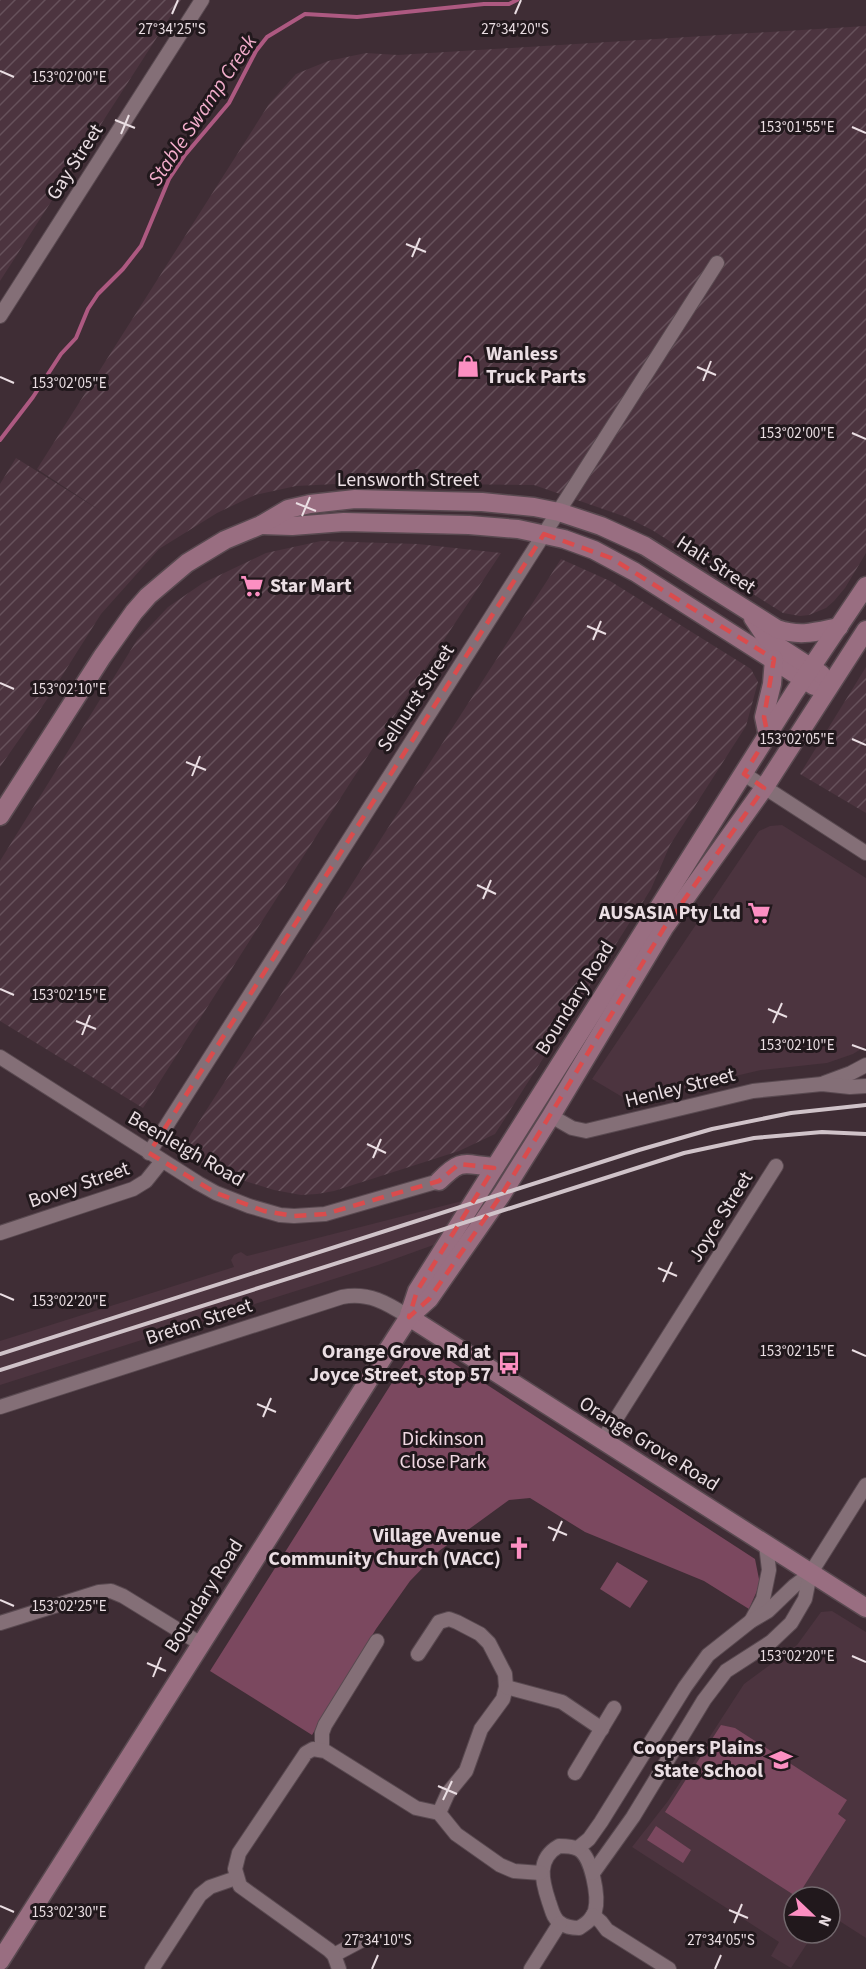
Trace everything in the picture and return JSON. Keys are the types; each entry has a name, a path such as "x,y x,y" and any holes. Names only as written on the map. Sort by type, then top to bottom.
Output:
{"main road":[{"name":"Lensworth Street","path":"0,816 102,657 134,612 148,596 187,563 225,540 261,525 288,509 356,499 483,502 559,512"},
{"name":"Halt Street","path":"559,512 601,526 645,546 749,612 767,639 829,687"},
{"name":"Lensworth Street","path":"261,525 292,526 344,522 469,525 518,529 544,534"},
{"name":"Halt Street","path":"544,534 578,544 611,558 774,659 808,673"},
{"name":"Boundary Road","path":"0,1961 409,1317 417,1291 495,1167 808,673 866,586"},
{"path":"749,612 772,627 790,633 808,633 838,627"},
{"name":"Boundary Road","path":"409,1317 429,1299 513,1176 664,928 764,788 866,630"},
{"path":"768,736 764,717 772,684 774,659"},
{"path":"439,1181 459,1164 495,1167"},
{"name":"Orange Grove Road","path":"409,1317 866,1608"}],"street":[{"name":"Gay Street","path":"0,315 202,0"},
{"name":"Selhurst Street","path":"149,1153 717,263"},
{"path":"744,774 866,853"},
{"name":"Beenleigh Road","path":"0,1057 198,1183 231,1200 264,1211 294,1216 325,1214 439,1181"},
{"name":"Henley Street","path":"822,1084 866,1065"},
{"name":"Henley Street","path":"551,1116 576,1130 592,1130 753,1090 822,1084 866,1086"},
{"name":"Bovey Street","path":"0,1233 133,1189 146,1181 162,1161"},
{"name":"Joyce Street","path":"602,1441 776,1166"},
{"name":"Breton Street","path":"0,1407 342,1297 360,1295 375,1298 409,1317"},
{"path":"593,1873 633,1817 704,1700 726,1671 771,1642 791,1623 805,1599 810,1574 866,1485"},
{"path":"751,1621 763,1599 769,1570 766,1545"},
{"path":"578,1848 589,1839 601,1822 708,1654 768,1611 810,1574"},
{"path":"0,1623 99,1592 111,1591 201,1644"},
{"path":"418,1654 439,1622 449,1619 480,1634 489,1643 505,1674 507,1687 503,1699 485,1722 466,1771 448,1793 439,1813"},
{"path":"322,1750 325,1725 377,1641"},
{"path":"507,1687 562,1702 602,1729"},
{"path":"575,1773 614,1708"},
{"path":"339,1969 334,1955 248,1893 240,1886 236,1878 235,1869 239,1853 306,1753 313,1749 322,1750 416,1808 439,1813 456,1834 500,1865 514,1871 541,1873"},
{"path":"568,1846 578,1848 589,1861 593,1873 596,1906 590,1920 579,1928 569,1927 554,1917 541,1873 547,1856 555,1849 568,1846"},
{"path":"152,1969 200,1895 210,1887 236,1878"},
{"path":"593,1915 607,1929 669,1969"},
{"path":"531,1969 560,1923"},
{"path":"334,1955 364,1939"}],"highlighted area":[{"path":"544,534 611,558 774,659 764,717 768,736 744,774 764,788 664,928 502,1194 429,1299 409,1317 417,1291 494,1168 459,1164 439,1181 325,1214 294,1216 264,1211 216,1193 149,1153"}],"shaded area":[{"path":"0,0 181,0 0,281"},
{"path":"866,26 866,553 845,588 826,608 809,615 783,613 652,530 626,517 534,485 356,483 296,486 255,495 217,513 159,549 101,614 48,698 0,767 0,484 16,458 104,513 37,469 269,104 296,74 328,61 366,53 398,55"},
{"path":"321,541 418,544 501,553 352,780 143,1108 0,1021 0,861 137,640 168,607 203,583 266,553"},
{"path":"561,559 610,581 751,669 758,682 746,726 670,845 651,889 495,1134 459,1151 334,1191 317,1194 301,1195 274,1190 222,1174 202,1163 192,1154 188,1140 191,1134"},
{"path":"866,667 866,813 800,774"},
{"path":"782,825 866,878 866,1046 853,1054 827,1063 761,1070 629,1101 592,1079 759,831 770,826"},
{"path":"466,1200 439,1243 378,1265 0,1385 0,1341 234,1267 231,1260 234,1255 241,1252 247,1256"},
{"name":"Coopers Plains State School","path":"832,1611 866,1632 866,1938 842,1923 842,1885 782,1885 782,1945 806,1945 791,1968 771,1956 779,1942 632,1847 668,1801 744,1684 797,1645 821,1612"}],"green space":[{"name":"Dickinson Close Park","path":"432,1349 755,1559 760,1584 749,1609 704,1581 585,1532 530,1498 509,1500 439,1551 410,1581 376,1629 312,1735 210,1671 412,1351"},
{"path":"617,1562 648,1581 630,1608 600,1589"},
{"path":"721,1725 735,1728 847,1800 838,1814 846,1820 805,1885 782,1885 782,1887 665,1812"},
{"path":"656,1826 691,1850 683,1863 647,1840"}],"waterway":[{"name":"Stable Swamp Creek","path":"0,440 33,397 61,354 76,338 88,309 98,294 123,269 141,246 169,179 185,155 229,103 256,51 267,37 305,14 357,17 484,4 509,4 517,0"}],"railway":[{"path":"0,1354 639,1150 712,1129 791,1113 866,1105"},
{"path":"0,1370 684,1153 754,1138 822,1132 866,1134"}],"place":[{"name":"Wanless Truck Parts","path":"468,366"},
{"name":"Star Mart","path":"252,586"},
{"name":"AUSASIA Pty Ltd","path":"759,913"},
{"name":"Orange Grove Rd at Joyce Street, stop 57","path":"509,1363"},
{"name":"Village Avenue Community Church (VACC)","path":"519,1548"},
{"name":"Coopers Plains State School","path":"781,1760"}]}
